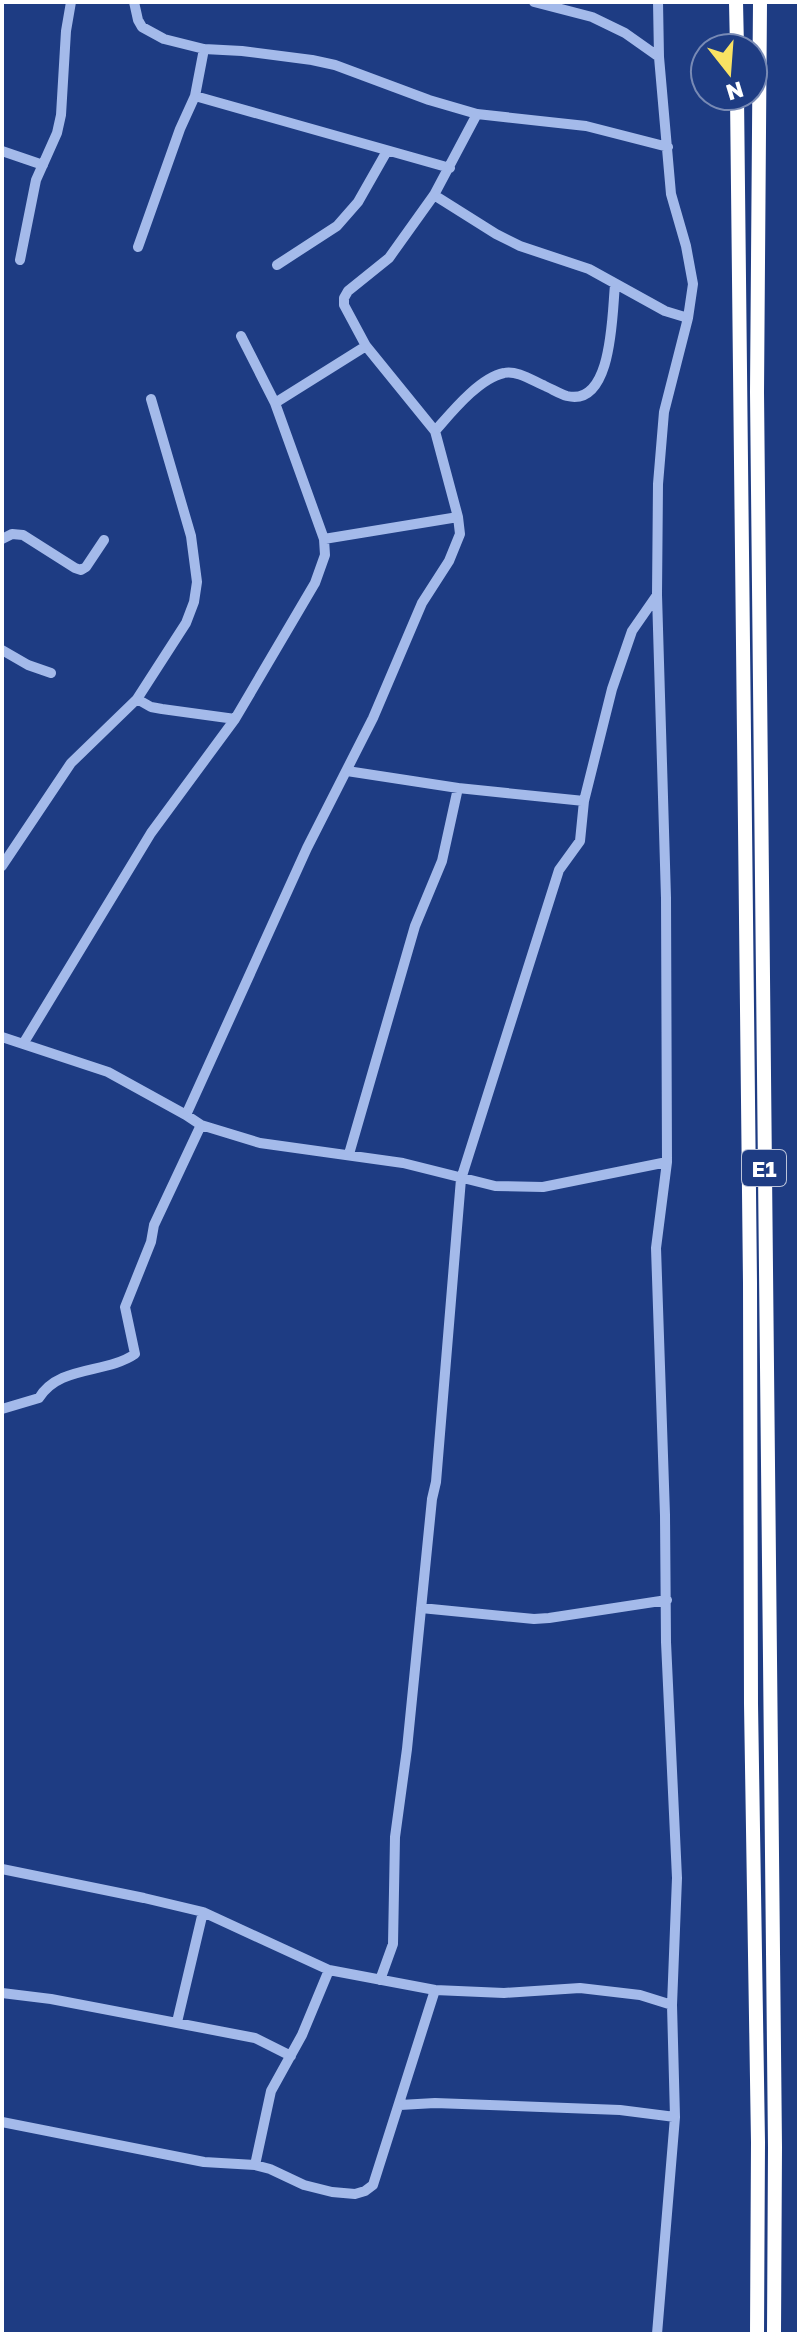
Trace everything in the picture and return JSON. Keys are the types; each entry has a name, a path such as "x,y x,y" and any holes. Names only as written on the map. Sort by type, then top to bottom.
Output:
{"highway":[{"path":"736,2 737,32"},
{"name":"E1","path":"760,2 757,392 774,2037 774,2334"},
{"name":"E1","path":"737,112 750,1298 751,1704 758,2142 757,2334"}],"street":[{"path":"20,260 36,180 57,133 61,115 66,31 71,2"},
{"path":"134,2 142,27 164,39 204,49 312,60 335,65 429,100 477,114 586,126 668,147"},
{"path":"534,2 592,17 625,33 659,57"},
{"path":"657,2334 675,2117 672,2005 677,1878 666,1642 656,1248 667,1162 666,898 657,595 658,484 664,412 688,318 693,284 671,194 659,57 658,2"},
{"path":"138,247 195,96 204,49"},
{"path":"195,96 450,168"},
{"path":"186,1115 307,848 373,718 422,603 456,547 460,534 435,431 366,346 344,305 344,298 348,291 389,258 434,195 477,114"},
{"path":"2,151 43,165"},
{"path":"277,265 337,226 358,202 387,151"},
{"path":"434,195 520,246 589,269 665,311 688,318"},
{"path":"435,431 465,397 503,373 513,373 569,397 590,392 601,378 608,353 615,285"},
{"path":"23,1044 151,833 235,719 315,583 325,555 324,539 275,403 241,336"},
{"path":"275,403 366,346"},
{"path":"2,866 71,763 137,699 186,623 194,602 197,582 191,536 151,399"},
{"path":"324,539 458,517"},
{"path":"2,539 12,534 23,535 81,570 104,540"},
{"path":"380,1980 393,1944 395,1837 436,1482 461,1179 559,870 580,841 584,801 612,689 632,631 657,595"},
{"path":"2,650 28,665 51,673"},
{"path":"137,699 151,707 235,719"},
{"path":"347,771 458,788 584,801"},
{"path":"349,1154 415,926 442,861 458,788"},
{"path":"2,1037 108,1072 201,1125 260,1143 403,1163 495,1186 543,1187 667,1162"},
{"path":"2,1409 39,1398 45,1387 80,1371 123,1362 135,1354 125,1307 159,1214 201,1125"},
{"path":"421,1608 549,1618 667,1600"},
{"path":"2,1869 203,1912 329,1970 435,1990 504,1993 580,1988 640,1995 672,2005"},
{"path":"177,2022 203,1912"},
{"path":"255,2165 271,2091 302,2035 329,1970"},
{"path":"2,2122 204,2162 255,2165 304,2185 332,2192 355,2194 365,2191 373,2185 435,1990"},
{"path":"2,1993 51,1999 255,2038 291,2056"},
{"path":"400,2105 435,2103 620,2110 675,2117"}]}
